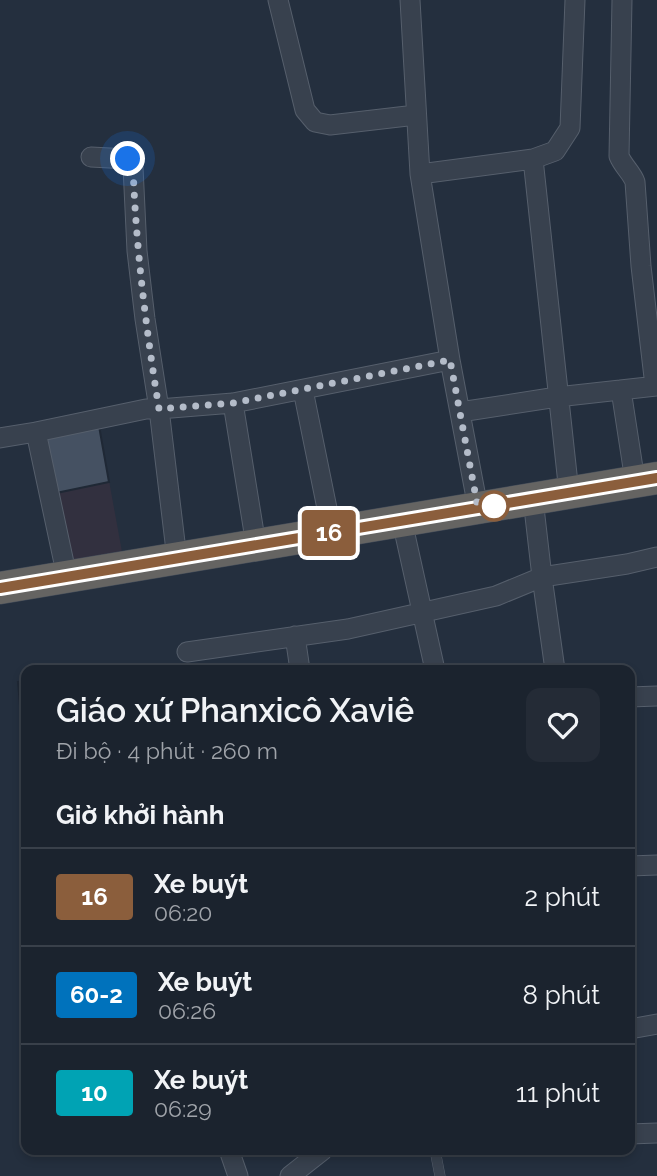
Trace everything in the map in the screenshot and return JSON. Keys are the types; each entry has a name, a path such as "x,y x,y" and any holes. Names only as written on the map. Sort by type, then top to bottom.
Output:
{"highway":[{"path":"0,588 646,480"}],"street":[{"path":"278,0 305,110 315,122 330,125 416,116"},
{"path":"410,0 420,174 450,360 478,508"},
{"path":"420,174 533,159 555,151 570,128 575,0"},
{"path":"460,412 557,397 656,386 641,266 635,182 619,156 622,0"},
{"path":"91,157 128,159 133,167 137,251 177,559"},
{"path":"533,159 569,493"},
{"path":"0,438 146,409 233,403 450,360"},
{"path":"303,390 332,533"},
{"path":"621,390 646,480"},
{"path":"233,403 256,545"},
{"path":"36,432 67,577"},
{"path":"533,499 554,665"},
{"path":"402,521 434,665"},
{"path":"187,652 348,629 496,596 542,577 657,557"},
{"path":"295,636 299,665"},
{"path":"635,697 657,696"},
{"path":"635,866 657,865"},
{"path":"635,1028 657,1024"},
{"path":"635,1134 657,1133"},
{"path":"231,1155 238,1176"},
{"path":"290,1176 317,1155"}],"lane":[{"path":"436,1155 440,1176"}],"shaded area":[{"path":"99,426 123,557 71,566 56,493"}],"building":[{"path":"99,426 109,482 56,493 43,438"},
{"path":"18,682 21,682 21,715"}],"bus line":[{"name":"16","path":"0,588 657,478"}],"route":[{"path":"128,159 133,167 137,251 159,409 233,403 450,360 478,508 494,506"}]}
